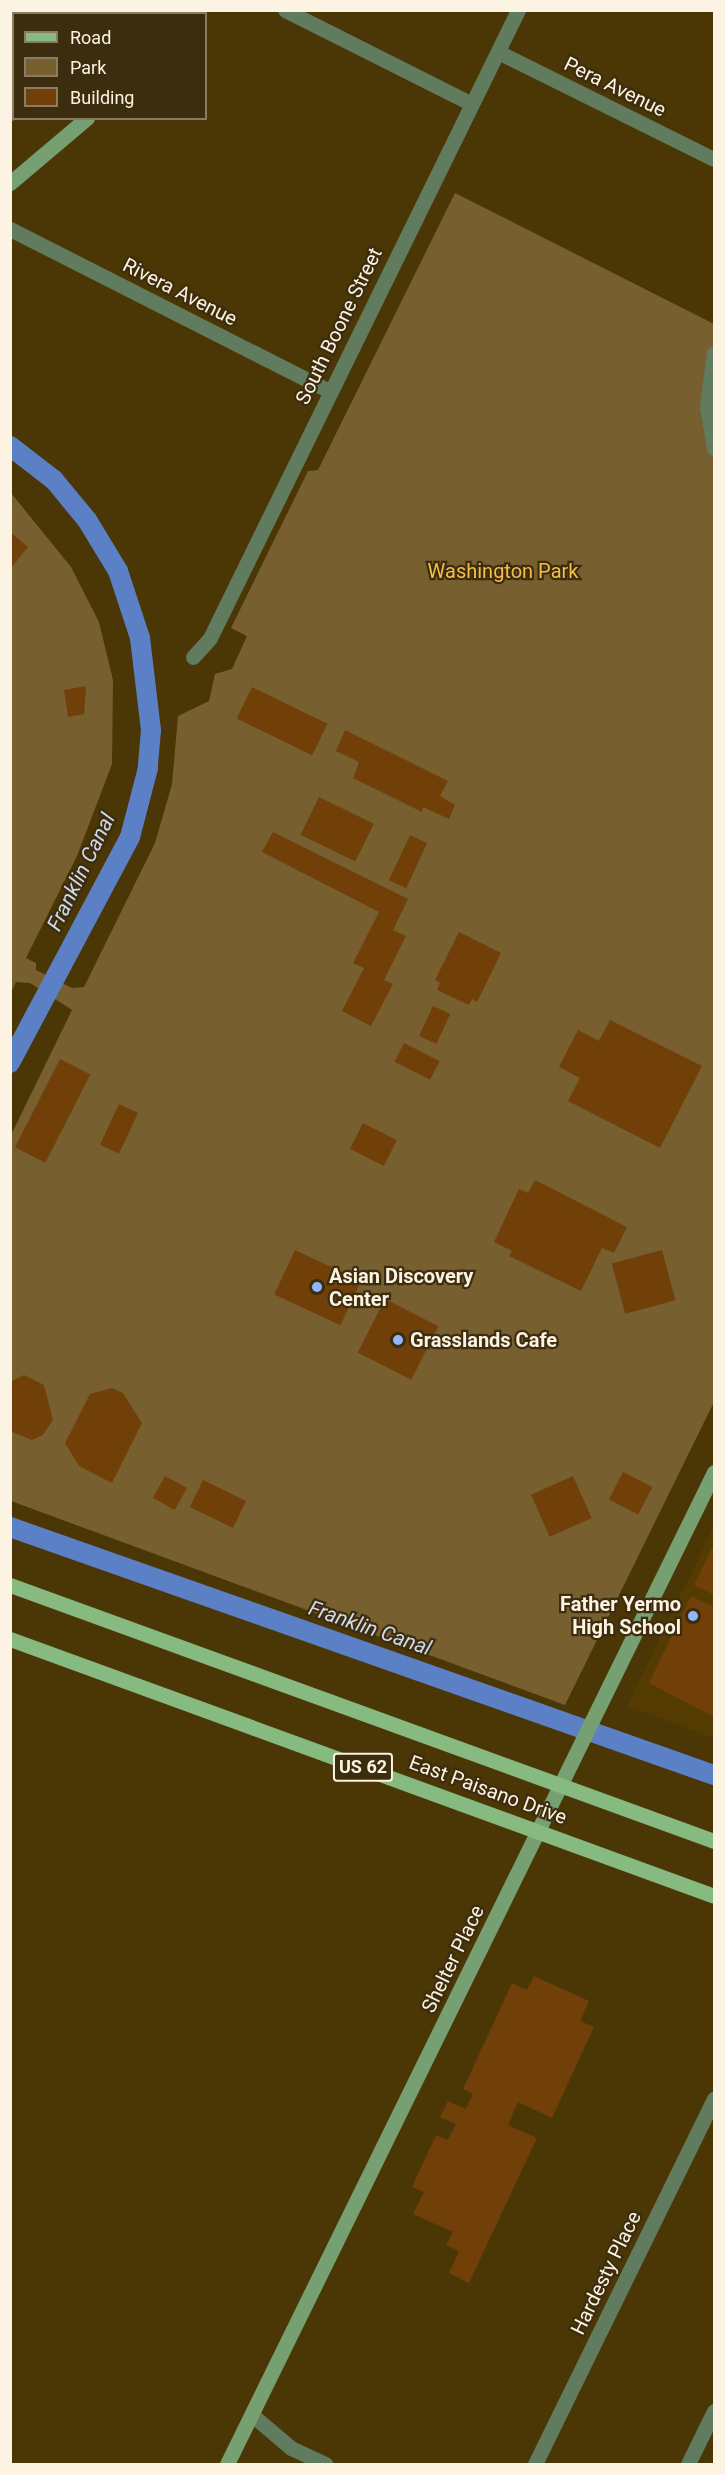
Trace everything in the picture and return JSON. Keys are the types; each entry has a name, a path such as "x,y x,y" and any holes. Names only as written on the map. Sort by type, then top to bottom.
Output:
{"main road":[{"name":"East Paisano Drive","path":"10,1585 714,1841"},
{"name":"East Paisano Drive","path":"10,1639 540,1830 714,1896"}],"street":[{"path":"285,10 472,104"},
{"name":"South Boone Street","path":"193,657 210,638 518,10"},
{"name":"Pera Avenue","path":"498,52 714,159"},
{"path":"10,183 85,120"},
{"name":"Rivera Avenue","path":"10,229 330,391"},
{"path":"714,353 707,406 714,448"},
{"name":"Shelter Place","path":"227,2464 562,1786 714,1472"},
{"name":"Hardesty Place","path":"535,2464 714,2099"},
{"path":"688,2464 714,2411"},
{"path":"252,2415 291,2448 325,2464"}],"shaded area":[{"name":"Father Yermo High School","path":"714,1525 714,1738 627,1706"}],"green space":[{"name":"Washington Park","path":"455,193 714,324 714,1402 565,1705 11,1501 11,1135 72,1010 30,983 16,982 11,992 11,493 71,567 99,622 113,680 112,764 77,856 26,958 36,963 36,970 72,988 84,987 155,843 172,784 178,716 209,701 215,674 232,669 247,636 231,628 308,471 318,470"}],"building":[{"path":"10,532 28,547 10,569"},
{"path":"86,686 84,714 68,717 64,690"},
{"path":"252,687 327,724 312,755 237,718"},
{"path":"345,730 448,781 440,796 455,805 449,819 423,807 422,812 353,778 359,762 336,751"},
{"path":"319,797 374,824 355,861 301,835"},
{"path":"273,832 408,899 393,930 406,936 384,980 393,984 371,1026 342,1011 364,968 353,963 379,912 262,852"},
{"path":"410,835 427,843 406,888 389,880"},
{"path":"459,932 501,953 477,1002 472,999 469,1005 437,990 440,983 435,980"},
{"path":"433,1006 450,1014 436,1044 419,1036"},
{"path":"610,1020 702,1066 660,1148 568,1101 580,1078 559,1067 578,1030 599,1041"},
{"path":"404,1043 440,1061 430,1080 394,1062"},
{"path":"60,1059 90,1074 45,1163 15,1147"},
{"path":"119,1104 138,1113 119,1154 100,1145"},
{"path":"363,1123 397,1140 384,1166 350,1149"},
{"path":"535,1180 627,1227 614,1253 602,1248 581,1291 509,1256 512,1251 494,1242 519,1189 528,1193"},
{"name":"Asian Discovery Center","path":"295,1250 361,1281 340,1325 274,1294"},
{"path":"662,1250 675,1300 625,1314 612,1263"},
{"name":"Grasslands Cafe","path":"385,1299 438,1326 411,1380 358,1352"},
{"path":"24,1375 44,1385 53,1420 43,1435 32,1440 10,1431 10,1382"},
{"path":"112,1388 123,1393 142,1423 112,1483 79,1466 65,1443 90,1394"},
{"path":"623,1472 652,1487 638,1515 609,1500"},
{"path":"165,1476 187,1488 175,1510 153,1498"},
{"path":"573,1476 592,1518 550,1537 531,1495"},
{"path":"203,1480 246,1501 233,1528 190,1507"},
{"path":"714,1544 714,1595 694,1585"},
{"path":"691,1596 714,1607 714,1717 649,1683"},
{"path":"534,1976 589,2001 580,2021 594,2027 552,2118 518,2102 508,2125 537,2138 469,2283 449,2273 459,2251 446,2245 453,2232 413,2214 424,2192 412,2187 436,2135 448,2140 456,2124 440,2117 448,2101 466,2109 473,2094 463,2089 512,1983 527,1990"}],"waterway":[{"name":"Franklin Canal","path":"10,446 54,480 87,520 118,571 140,638 151,730 148,768 130,837 10,1063"},
{"name":"Franklin Canal","path":"10,1527 714,1775"}],"place":[{"name":"Asian Discovery Center","path":"317,1287"},
{"name":"Grasslands Cafe","path":"398,1340"},
{"name":"Father Yermo High School","path":"693,1616"}]}
